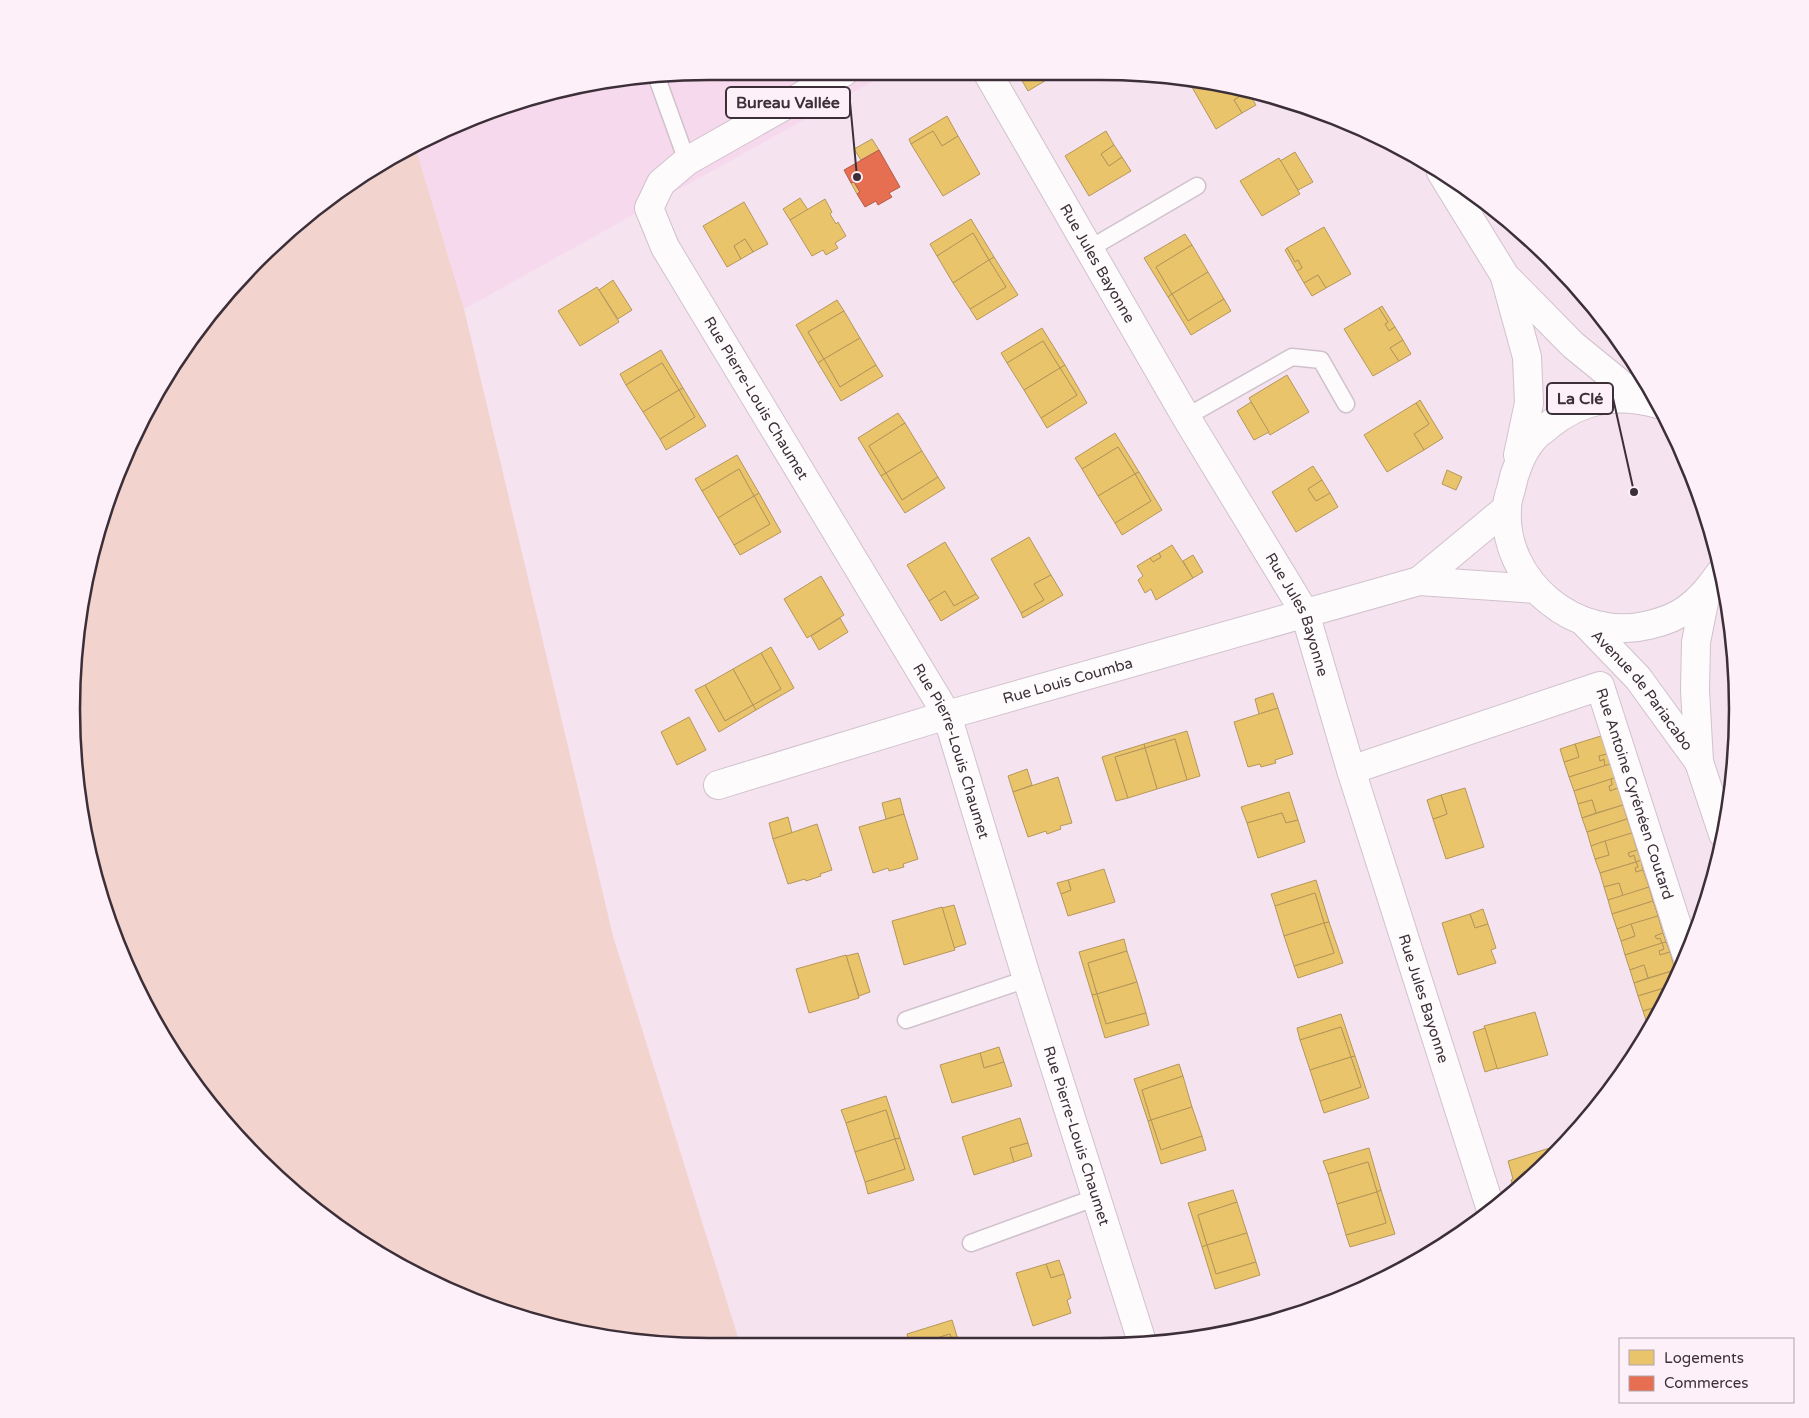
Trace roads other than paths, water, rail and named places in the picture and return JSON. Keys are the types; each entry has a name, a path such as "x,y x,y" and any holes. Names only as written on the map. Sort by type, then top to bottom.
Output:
{"street":[{"path":"687,161 830,80"},
{"name":"Rue Jules Bayonne","path":"992,80 1186,417 1305,613 1351,770 1489,1203"},
{"name":"Rue Pierre-Louis Chaumet","path":"687,161 661,183 649,208 665,247 947,715 1027,979 1141,1337"},
{"path":"1452,188 1505,276 1573,344 1648,401"},
{"path":"1505,276 1528,366 1529,403 1507,508 1509,537 1519,565 1536,589 1558,609 1584,622 1612,628 1638,628 1663,621 1686,610 1713,583"},
{"path":"1514,472 1533,438 1563,414 1599,399 1648,401"},
{"name":"Rue Louis Coumba","path":"1419,581 1507,508"},
{"name":"Rue Louis Coumba","path":"718,785 947,715 1419,581 1536,589"},
{"name":"Avenue de Pariacabo","path":"1698,762 1695,690 1696,642 1713,583"},
{"name":"Avenue de Pariacabo","path":"1584,622 1638,678 1698,762 1719,822"},
{"name":"Rue Antoine Cyrénéen Coutard","path":"1351,770 1600,686 1683,944"}],"lane":[{"path":"658,82 687,161"},
{"path":"1089,249 1198,186"},
{"path":"1186,417 1292,357 1321,360 1346,404"},
{"path":"906,1020 1027,979"},
{"path":"970,1243 1097,1197"}],"place":[{"name":"Bureau Vallée","path":"857,177"},
{"name":"La Clé","path":"1634,492"}]}
